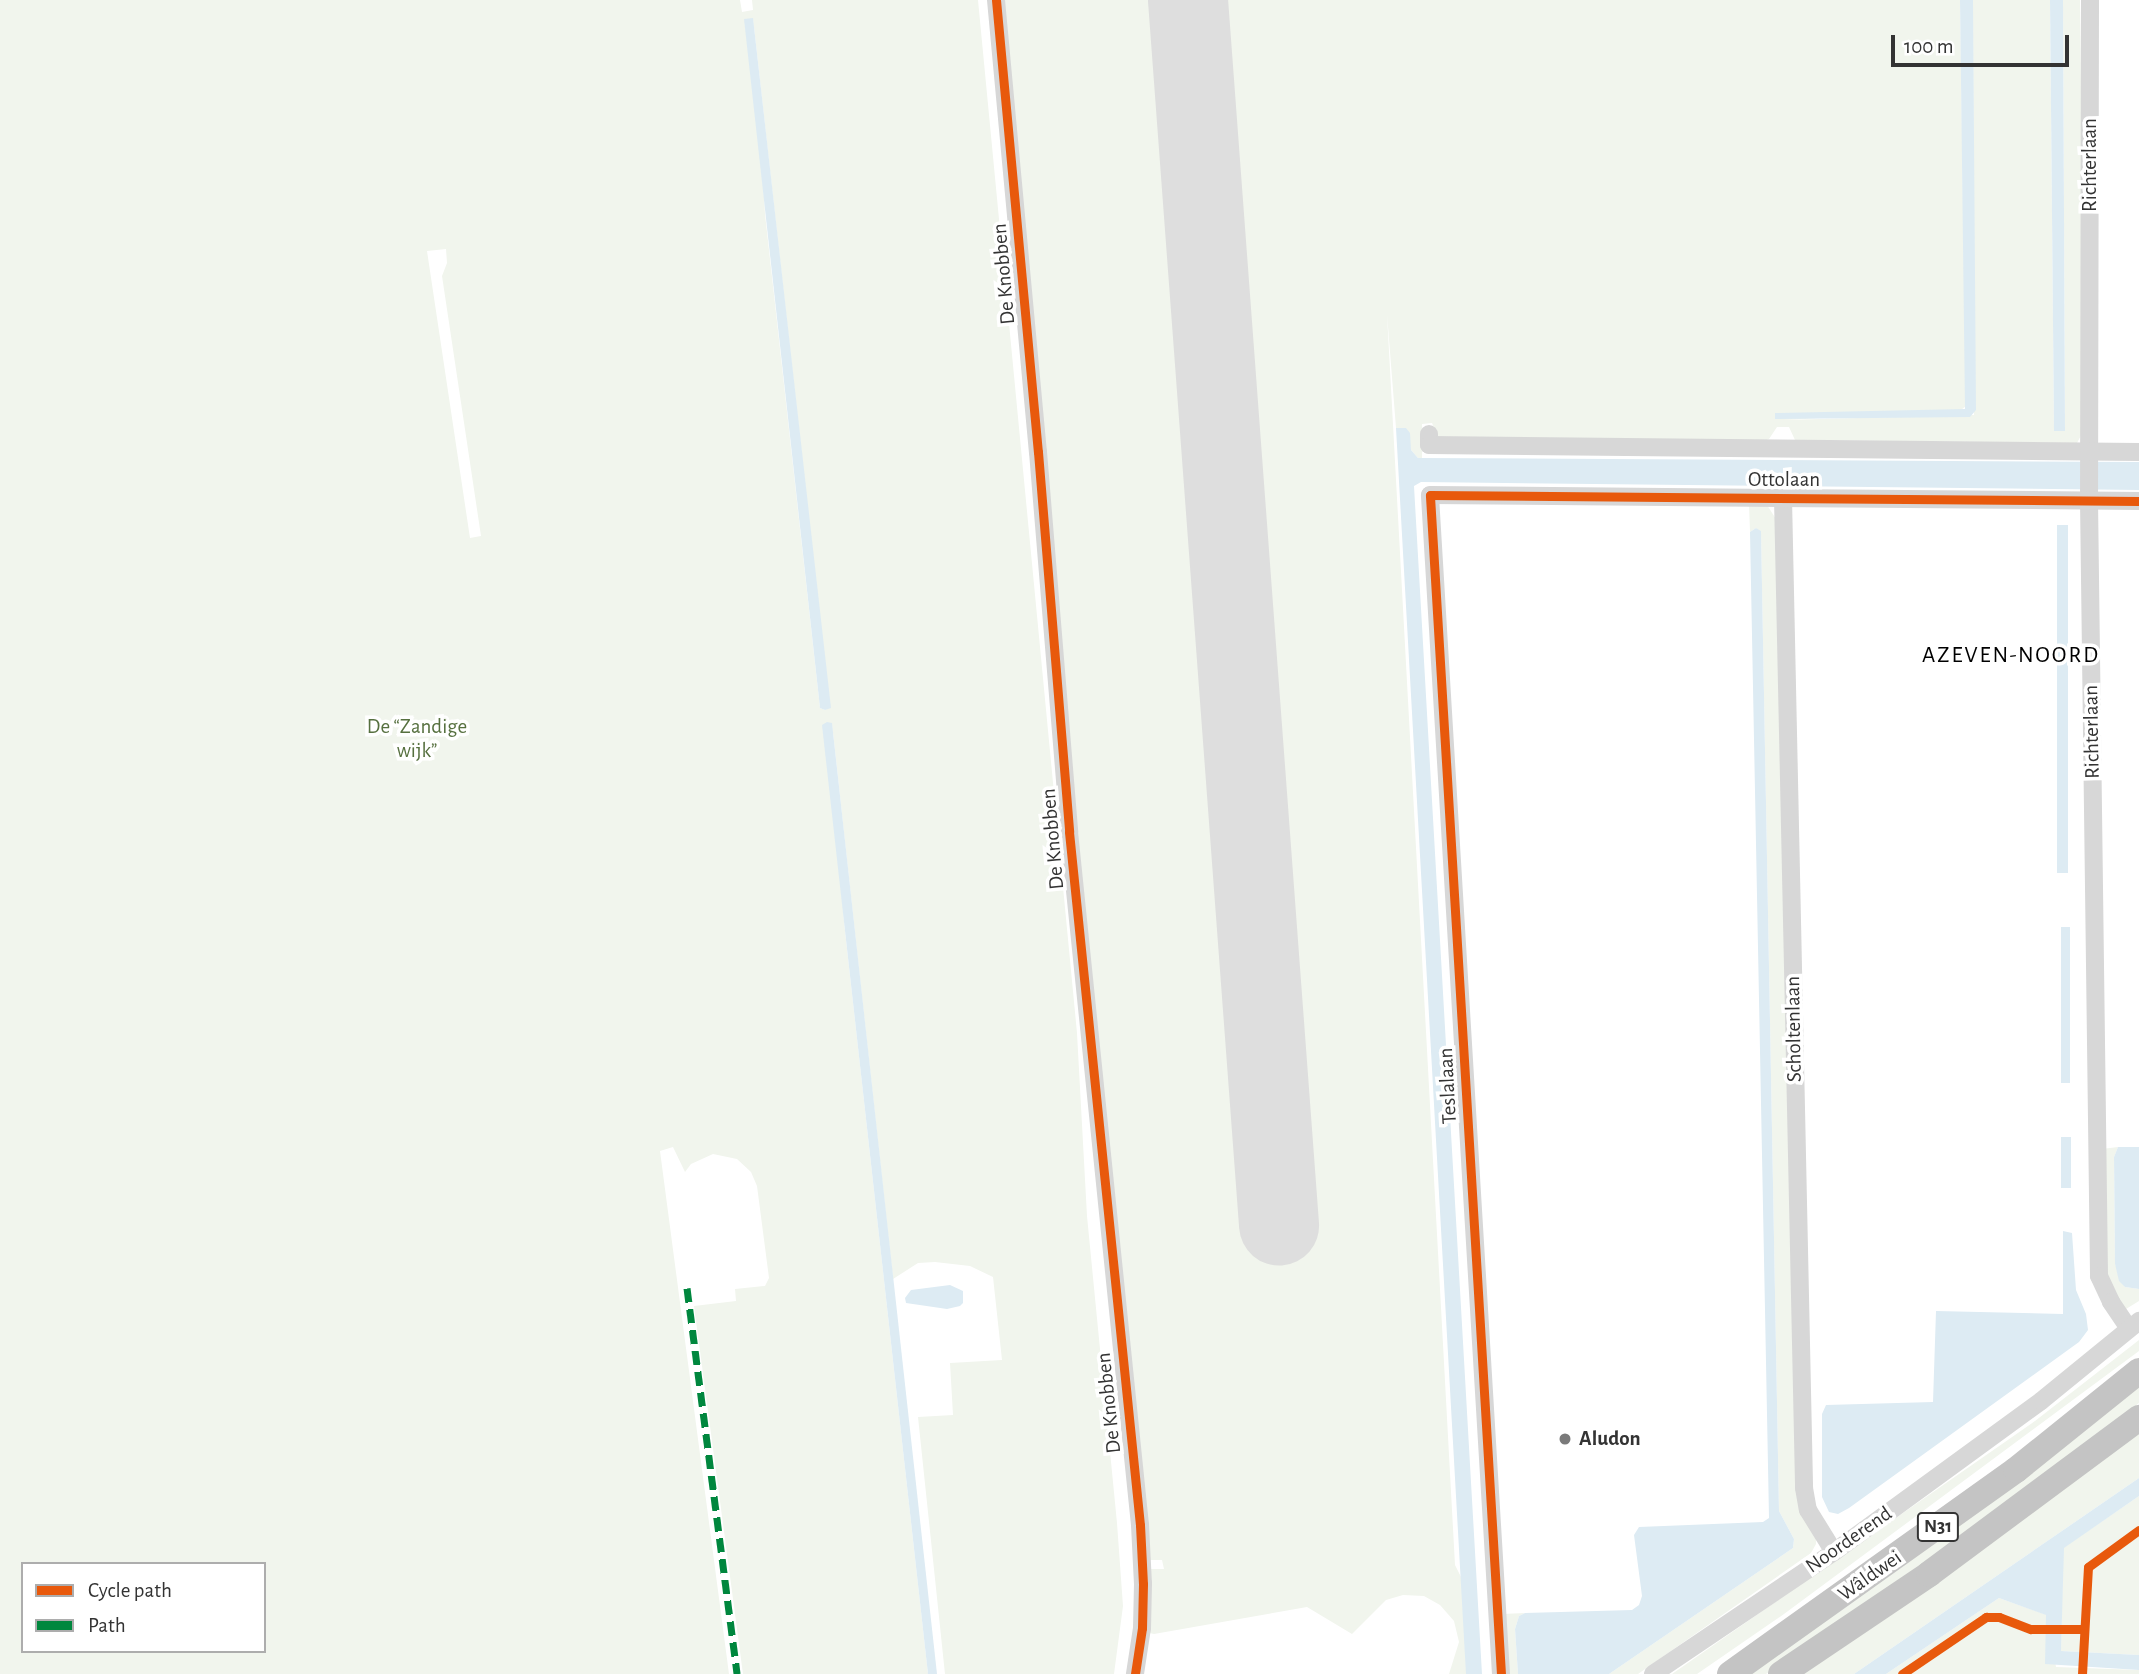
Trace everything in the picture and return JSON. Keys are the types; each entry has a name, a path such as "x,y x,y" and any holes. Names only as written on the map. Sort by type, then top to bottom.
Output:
{"highway":[{"name":"Wâldwei","path":"1730,1674 2016,1470 2139,1371"},
{"name":"Wâldwei","path":"1781,1674 1929,1574 2139,1418"}],"street":[{"name":"De Knobben","path":"996,0 1040,466 1069,832 1140,1525 1143,1584 1135,1674"},
{"name":"Richterlaan","path":"2090,0 2089,498 2099,1276 2111,1302 2134,1325"},
{"name":"Ottolaan","path":"1429,434 1429,445 1783,442 2089,455 2139,452"},
{"name":"Ottolaan","path":"1430,495 2089,498 2139,501"},
{"name":"Teslalaan","path":"1430,495 1501,1674"},
{"name":"Scholtenlaan","path":"1783,498 1804,1488 1808,1510 1834,1552"},
{"name":"Noorderend","path":"1653,1674 1834,1552 2041,1401 2134,1325"}],"green space":[{"name":"De “Zandige wijk”","path":"0,0 740,0 742,12 753,10 752,0 978,0 1077,1033 1087,1216 1117,1523 1123,1606 1114,1674 945,1674 918,1417 953,1415 950,1363 1002,1360 993,1277 970,1266 935,1262 918,1263 893,1279 832,723 844,922 928,1674 743,1674 694,1306 736,1301 735,1289 765,1286 769,1278 757,1186 751,1172 737,1159 713,1154 691,1164 685,1172 673,1147 660,1151 729,1674 0,1674","holes":["753,18 830,707 825,710 820,708 765,214","446,249 447,263 442,276 481,536 470,538 427,251"]},
{"path":"999,0 1160,0 1254,1229 1305,1225 1212,0 1960,0 1966,406 1961,410 1782,420 1974,415 1973,0 2050,0 2054,431 2065,430 2063,0 2080,0 2085,428 2077,443 1795,440 1789,427 1777,427 1769,439 1758,443 1439,439 1432,423 1422,424 1422,458 1418,458 1411,450 1406,428 1396,428 1387,314 1455,1565 1466,1587 1471,1674 1449,1674 1459,1642 1454,1621 1440,1605 1424,1596 1403,1595 1386,1600 1352,1634 1307,1607 1154,1634 1145,1632 1146,1569 1164,1569 1162,1560 1146,1560"},
{"path":"1749,504 1767,505 1776,519 1798,1489 1816,1536 1816,1544 1811,1553 1638,1674 1609,1674 1793,1548 1794,1539 1779,1511 1761,532 1756,528 1750,532"},
{"path":"2118,1147 2114,1157 2115,1264 2125,1287 2139,1289 2139,1301 2126,1309 2104,1279 2102,1149"},
{"path":"2139,1340 2139,1351 1784,1614 1697,1674 1672,1674 2035,1421"},
{"path":"2139,1378 2139,1403 2046,1478 1766,1674 1743,1674"},
{"path":"2139,1428 2139,1478 1854,1674 1792,1674"},
{"path":"2139,1496 2139,1655 2061,1651 2063,1548"},
{"path":"1999,1598 2047,1615 2056,1667 2139,1670 2139,1674 1886,1674"},
{"path":"1525,1613 1519,1616 1515,1629 1518,1674 1505,1674 1502,1614"}],"shaded area":[{"path":"1960,0 1973,0 1976,410 1970,417 1775,419 1775,413 1965,409"},
{"path":"2050,0 2063,0 2065,431 2054,431"},
{"path":"753,18 831,708 825,710 820,708 744,19"},
{"path":"1396,428 1406,428 1410,433 1411,450 1418,458 2139,462 2139,490 1421,482 1414,486 1482,1674 1466,1674"},
{"path":"2057,525 2068,525 2068,873 2057,873"},
{"path":"1756,528 1761,531 1779,1511 1794,1539 1793,1548 1609,1674 1518,1674 1515,1629 1519,1616 1525,1613 1632,1610 1639,1605 1642,1596 1634,1535 1639,1527 1763,1522 1769,1518 1750,532"},
{"path":"832,723 937,1674 928,1674 822,725"},
{"path":"2061,927 2070,927 2070,1083 2061,1083"},
{"path":"2061,1137 2071,1137 2071,1188 2061,1188"},
{"path":"2118,1147 2139,1147 2139,1289 2125,1287 2119,1281 2115,1264 2114,1157"},
{"path":"2063,1231 2072,1233 2076,1290 2086,1314 2088,1330 2079,1342 1849,1508 1838,1514 1829,1512 1822,1497 1822,1414 1826,1405 1933,1402 1936,1311 2063,1314"},
{"path":"950,1285 963,1291 963,1303 960,1306 947,1309 906,1303 905,1298 911,1290"},
{"path":"2139,1478 2139,1496 2064,1548 2061,1651 2139,1655 2139,1670 2045,1664 2046,1615 1999,1598 1886,1674 1854,1674"}],"runway":[{"path":"1188,0 1279,1226"}],"marked path":[{"path":"687,1288 737,1674"}],"cycle path":[{"path":"996,0 1038,452 1069,832 1140,1525 1142,1628 1135,1674"},
{"path":"1501,1674 1430,495 2139,501"},
{"path":"2082,1674 2088,1567 2139,1530"},
{"path":"1902,1674 1986,1617 1999,1617 2031,1629 2084,1629"}],"place":[{"name":"Aludon","path":"1565,1439"}],"district":[{"name":"AZEVEN-NOORD","path":"2011,656"}]}
